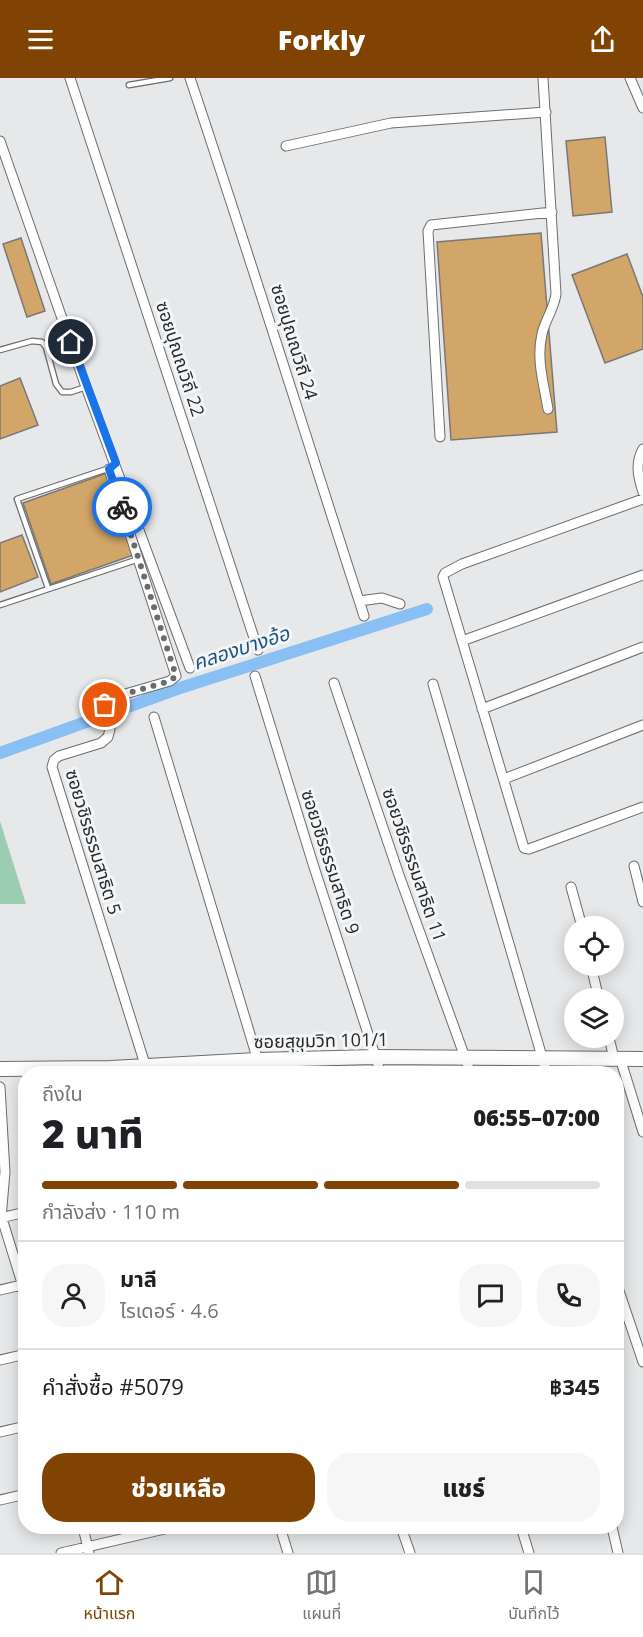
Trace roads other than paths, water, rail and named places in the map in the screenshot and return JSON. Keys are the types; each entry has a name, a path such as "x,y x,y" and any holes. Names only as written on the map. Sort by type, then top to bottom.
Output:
{"street":[{"name":"ซอยปุณณวิถี 22","path":"70,78 258,650"},
{"name":"ซอยปุณณวิถี 24","path":"190,78 268,313 364,616"},
{"path":"543,78 556,294 555,303 541,337 540,355 548,410"},
{"path":"630,78 643,108"},
{"path":"286,146 392,123 546,112"},
{"path":"0,141 87,387 112,466 190,668"},
{"path":"440,437 428,231 431,225 552,212"},
{"path":"643,449 638,462 638,473 643,492"},
{"name":"ซอยวชิรธรรมสาธิต 5","path":"112,466 144,578 176,676 170,681 108,699 105,705 110,729 108,737 101,743 60,756 54,760 52,768 146,1066"},
{"path":"643,499 462,564 445,573 443,577 526,849 643,807"},
{"path":"462,641 643,575"},
{"path":"359,601 381,598 400,604"},
{"path":"482,709 643,647"},
{"name":"ซอยวชิรธรรมสาธิต 9","path":"255,676 378,1066"},
{"name":"ซอยวชิรธรรมสาธิต 11","path":"334,683 399,875 468,1066"},
{"path":"433,684 544,1066"},
{"path":"154,717 259,1066"},
{"path":"504,779 643,725"},
{"path":"634,866 643,902"},
{"path":"571,887 579,916"},
{"path":"613,1048 620,1066"},
{"name":"ซอยสุขุมวิท 101/1","path":"191,1066 257,1060 375,1057 643,1059"},
{"name":"ซอยสุขุมวิท 101/1","path":"0,1069 18,1069"},
{"path":"624,1078 643,1132"},
{"path":"0,1087 5,1172 0,1216 18,1267"},
{"path":"0,1216 18,1213"},
{"path":"0,1290 18,1286"},
{"path":"624,1306 643,1362"},
{"path":"0,1360 18,1356"},
{"path":"0,1432 18,1428"},
{"path":"0,1500 18,1496"},
{"path":"85,1534 89,1550"},
{"path":"61,1553 89,1550 147,1534"},
{"path":"282,1534 288,1553"},
{"path":"403,1534 410,1553"},
{"path":"523,1534 529,1553"},
{"path":"614,1534 618,1553"}],"lane":[{"path":"129,85 170,78"},
{"path":"0,350 32,341 42,342 46,347 56,384 62,392 87,387"},
{"path":"48,588 17,499 112,466"},
{"path":"0,605 139,559"}],"waterway":[{"name":"คลองบางอ้อ","path":"0,753 180,688 427,609"}]}
